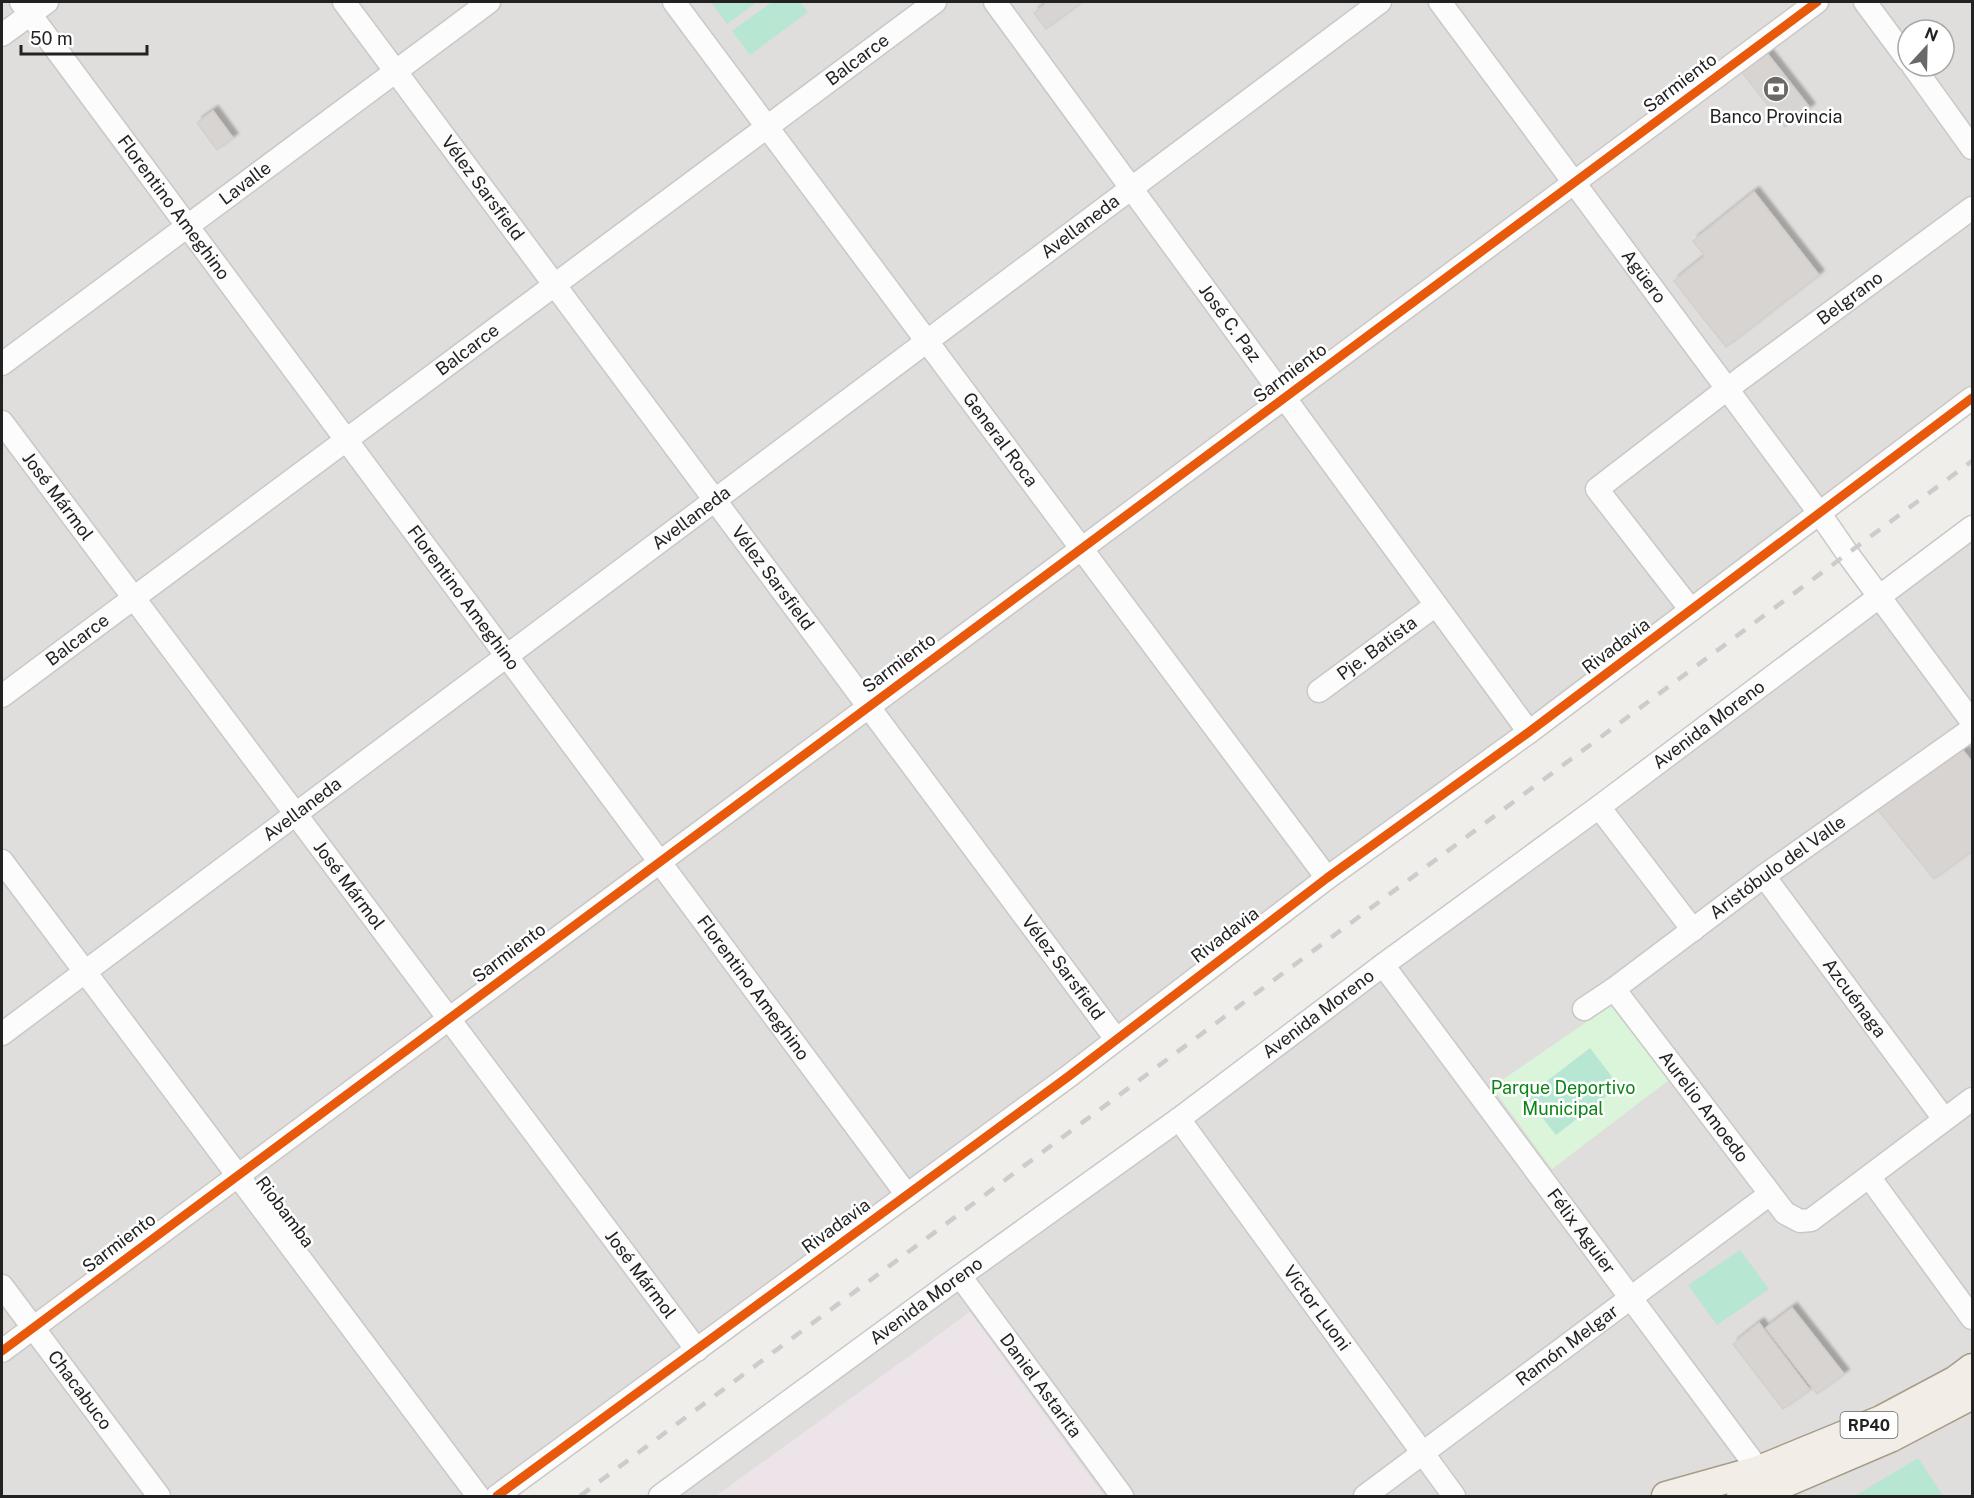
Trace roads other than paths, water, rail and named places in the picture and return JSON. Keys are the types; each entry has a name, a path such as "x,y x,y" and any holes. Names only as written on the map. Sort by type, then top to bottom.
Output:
{"main road":[{"name":"RP40","path":"1666,1497 1770,1485 1881,1420 1956,1380 1972,1368"},
{"name":"RP40","path":"1741,1497 1890,1438 1972,1395"}],"street":[{"name":"Vélez Sarsfield","path":"344,2 1116,1040"},
{"name":"Lavalle","path":"2,364 489,2"},
{"name":"General Roca","path":"674,2 1327,878"},
{"name":"Balcarce","path":"2,696 935,2"},
{"name":"José C. Paz","path":"995,2 1529,732"},
{"name":"Avellaneda","path":"2,1034 1380,2"},
{"name":"Agüero","path":"1440,2 1972,722"},
{"name":"Sarmiento","path":"2,1351 1817,2"},
{"path":"1866,2 1896,43"},
{"path":"2,35 33,6"},
{"name":"Florentino Ameghino","path":"33,6 188,226 906,1195"},
{"path":"1921,78 1972,148"},
{"name":"Belgrano","path":"1691,610 1596,489 1972,208"},
{"name":"Rivadavia","path":"496,1497 1116,1040 1327,878 1529,732 1972,398"},
{"name":"José Mármol","path":"2,422 697,1350"},
{"name":"Avenida Moreno","path":"660,1497 960,1276 1179,1119 1972,527"},
{"name":"Pje. Batista","path":"1319,691 1436,605"},
{"name":"Aristóbulo del Valle","path":"1584,1009 1764,876 1972,729"},
{"path":"1599,807 1693,930"},
{"name":"Riobamba","path":"2,861 478,1497"},
{"name":"Azcuénaga","path":"1764,876 1944,1119"},
{"name":"Félix Aguier","path":"1383,965 1770,1485"},
{"name":"Aurelio Amoedo","path":"1614,989 1785,1213 1800,1221 1812,1220 1870,1178"},
{"path":"1972,1099 1870,1178 1972,1318"},
{"name":"Victor Luoni","path":"1179,1119 1454,1497"},
{"name":"Ramón Melgar","path":"1365,1497 1770,1194"},
{"name":"Daniel Astarita","path":"960,1276 1122,1497"},
{"name":"Chacabuco","path":"2,1286 159,1497"}],"railway":[{"path":"580,1496 1972,461"}],"place":[{"name":"Banco Provincia","path":"1776,89"}],"park label":[{"name":"Parque Deportivo Municipal","path":"1563,1098"}]}
